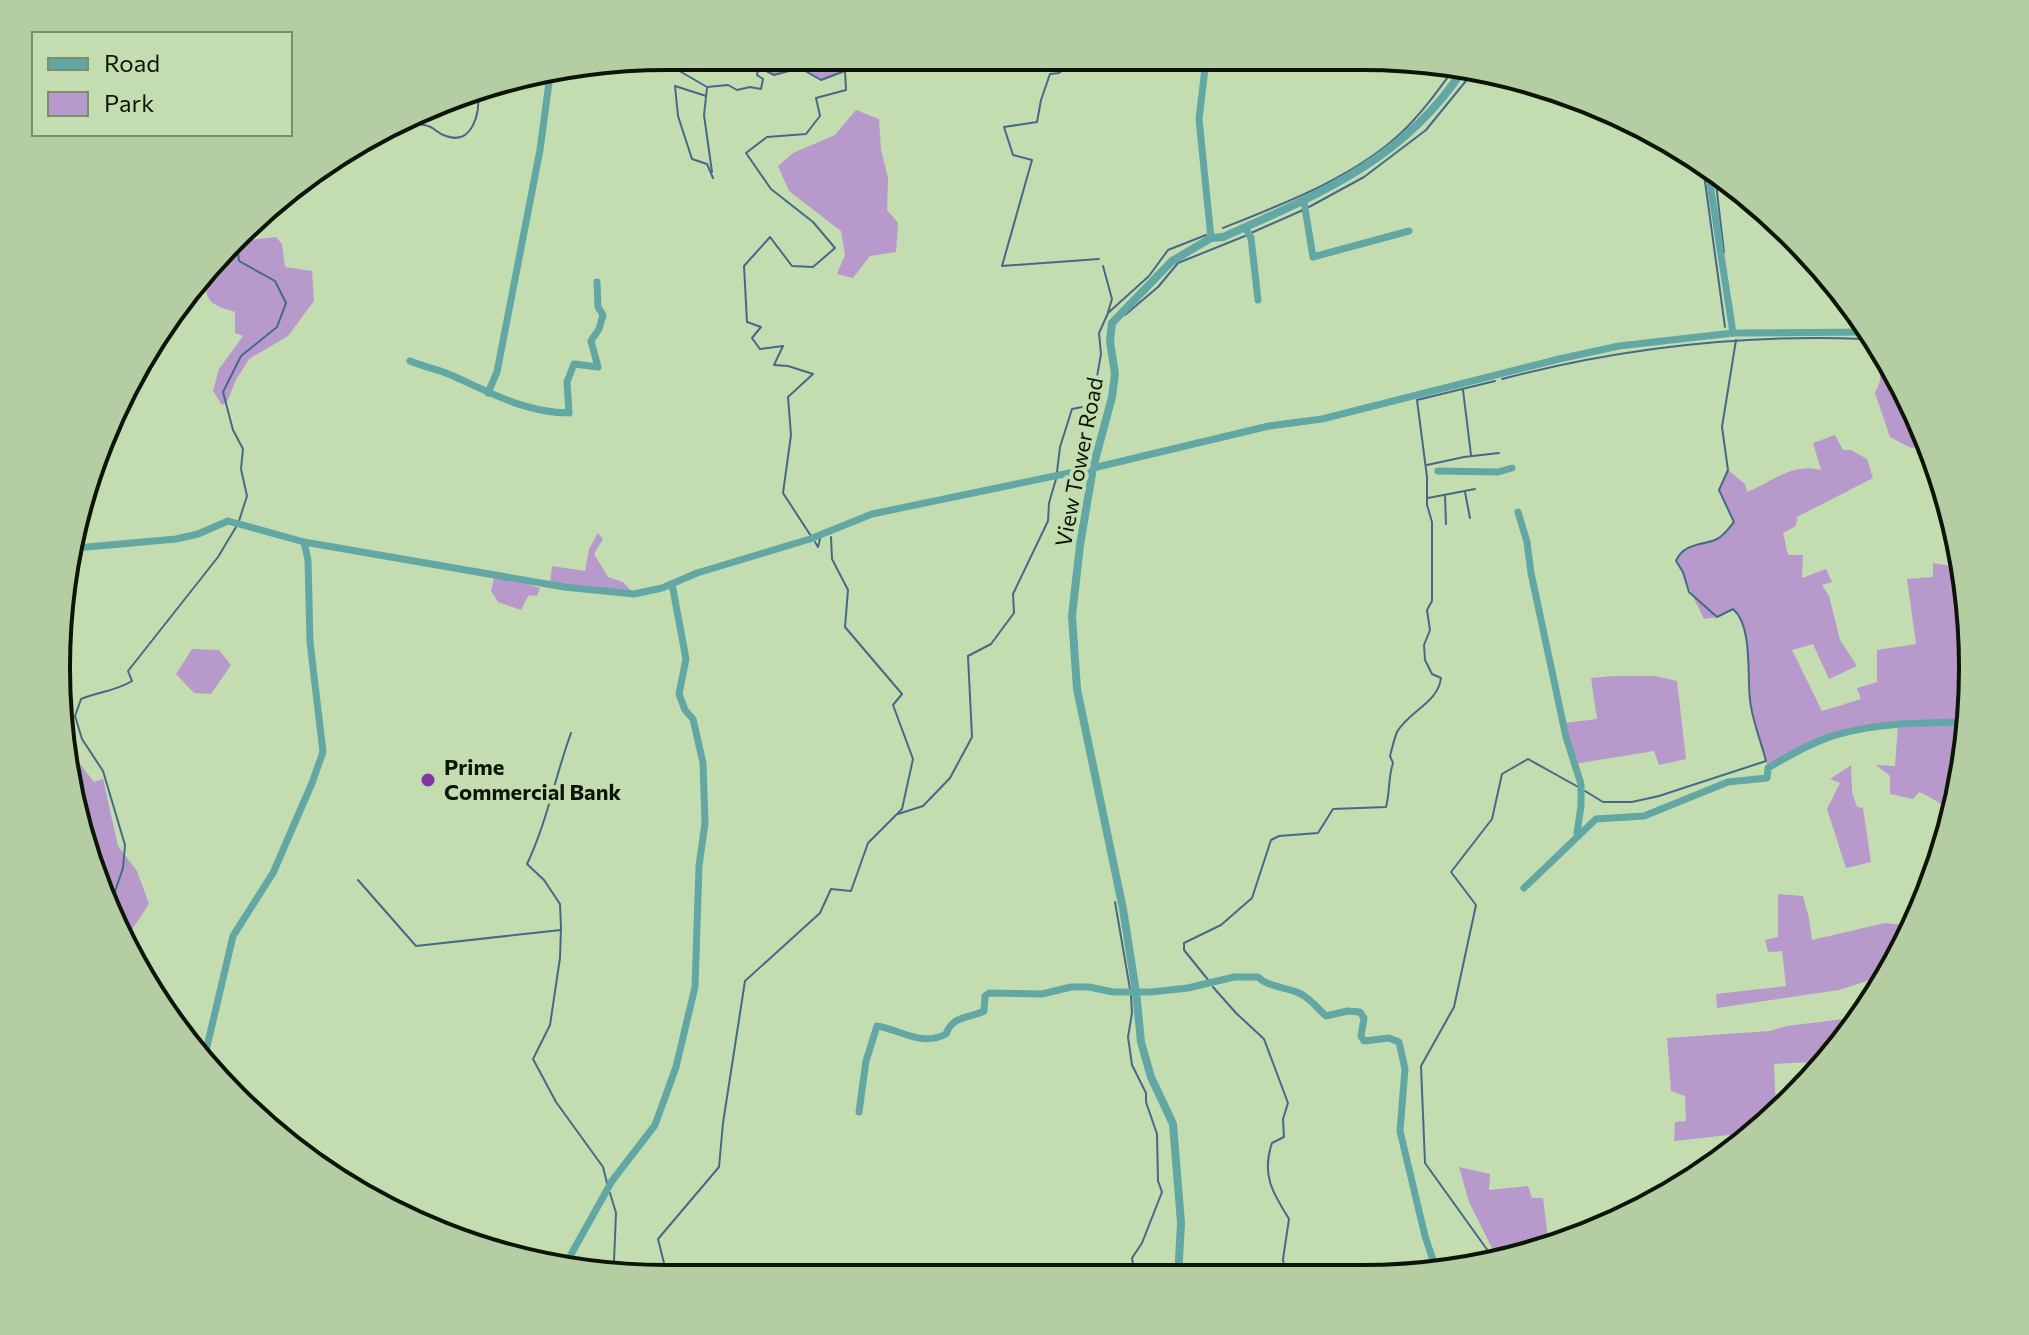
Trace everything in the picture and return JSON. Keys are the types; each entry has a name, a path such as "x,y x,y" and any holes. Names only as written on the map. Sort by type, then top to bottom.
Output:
{"street":[{"path":"1205,70 1199,119 1211,238"},
{"name":"View Tower Road","path":"1179,1265 1181,1223 1175,1134 1167,1105 1151,1077 1141,1042 1136,992 1106,821 1077,689 1072,616 1093,468 1112,397 1115,374 1110,341 1112,323 1172,261 1211,238 1223,237 1304,202 1390,151 1417,128 1458,78"},
{"path":"488,393 497,372 532,195 549,81"},
{"path":"1710,183 1733,333"},
{"path":"1304,202 1313,257 1409,231"},
{"path":"1245,227 1251,238 1258,300"},
{"path":"410,361 447,373 510,403 548,413 569,413 567,382 574,364 598,367 591,341 603,315 598,307 597,282"},
{"path":"82,547 176,539 198,534 228,521 304,542 564,587 634,594 813,537 872,514 1093,468 1269,426 1322,419 1574,355 1633,344 1733,333 1855,332"},
{"path":"1438,471 1498,472 1512,468"},
{"path":"1518,512 1527,542 1566,737 1581,784 1577,835"},
{"path":"207,1048 233,936 273,873 323,752 310,642 308,560 304,542"},
{"path":"570,1257 612,1181 655,1125 676,1067 695,987 699,866 705,823 703,763 693,719 685,710 679,694 686,659 672,584"},
{"path":"1524,888 1596,819 1644,816 1728,782 1767,778 1768,768 1832,736 1912,723 1956,722"},
{"path":"859,1112 866,1061 877,1026 928,1040 946,1034 949,1024 955,1019 984,1011 985,996 989,993 1042,994 1071,987 1136,992 1188,988 1224,978 1258,977 1264,983 1288,988 1312,1000 1326,1016 1360,1012 1364,1018 1361,1036 1364,1041 1389,1038 1399,1042 1405,1069 1400,1131 1433,1261"}],"green space":[{"path":"760,70 793,70 774,75"},
{"path":"804,70 845,70 821,80"},
{"path":"856,110 879,119 881,150 888,178 887,210 898,223 896,252 870,256 853,278 837,274 845,255 841,231 789,191 778,166 793,153 835,135"},
{"path":"276,237 282,244 285,267 312,271 314,301 288,336 249,359 227,402 222,405 213,391 219,369 243,336 235,333 235,312 212,302 206,289 251,240"},
{"path":"1880,371 1917,447 1911,448 1890,437 1875,393"},
{"path":"1835,435 1843,450 1851,450 1867,459 1873,478 1797,517 1796,526 1783,533 1788,555 1803,555 1802,578 1826,569 1832,582 1822,585 1829,596 1840,640 1857,666 1829,679 1813,644 1792,650 1822,711 1861,699 1857,688 1877,682 1877,650 1916,644 1907,579 1933,577 1933,563 1950,566 1958,628 1958,707 1943,805 1919,792 1913,799 1890,794 1890,776 1876,765 1895,766 1898,725 1847,732 1768,768 1751,709 1744,627 1732,609 1717,617 1704,619 1676,561 1688,548 1718,539 1735,522 1719,490 1728,470 1745,484 1747,492 1791,471 1821,470 1813,443"},
{"path":"598,533 603,539 594,554 608,577 623,582 634,594 550,584 552,566 585,571 589,549"},
{"path":"494,578 540,588 537,596 529,595 521,610 498,602 491,591"},
{"path":"192,649 219,650 231,665 211,694 194,693 176,674"},
{"path":"1655,676 1677,681 1686,759 1659,765 1654,751 1574,764 1565,723 1597,719 1591,678"},
{"path":"77,761 94,782 103,779 118,846 137,871 149,904 131,931 102,860 90,822"},
{"path":"1851,765 1852,792 1857,807 1863,808 1871,862 1846,868 1827,809 1840,783 1830,779"},
{"path":"1778,894 1803,896 1812,940 1885,923 1900,925 1870,980 1839,990 1717,1008 1716,994 1786,986 1782,951 1768,952 1765,940 1778,937"},
{"path":"1844,1019 1810,1062 1774,1064 1775,1098 1734,1134 1674,1141 1675,1122 1686,1121 1685,1096 1671,1091 1667,1038 1770,1031"},
{"path":"1459,1167 1490,1174 1489,1190 1528,1186 1532,1198 1543,1198 1548,1235 1493,1250 1469,1202"}],"waterway":[{"path":"678,70 707,87 728,85 737,90 750,87 761,89 763,79 757,75 758,70"},
{"path":"764,70 774,75 793,70"},
{"path":"804,70 821,80 845,71"},
{"path":"811,536 783,493 791,435 788,397 813,374 774,365 783,346 760,349 752,338 761,327 747,322 744,266 770,237 792,266 813,267 835,248 813,222 771,189 746,153 767,137 806,134 820,116 816,98 846,90 847,70"},
{"path":"1063,70 1050,74 1037,122 1004,127 1013,155 1032,160 1002,266 1099,259"},
{"path":"1223,228 1317,188 1363,163 1410,124 1448,76"},
{"path":"1309,207 1364,177 1426,130 1467,79"},
{"path":"706,96 675,86 678,116 692,159 707,164 713,178"},
{"path":"707,88 704,115 712,172"},
{"path":"419,124 429,126 446,136 463,136 473,125 478,101"},
{"path":"1705,179 1725,327"},
{"path":"1716,187 1724,252"},
{"path":"1251,233 1303,210"},
{"path":"1057,472 1060,447 1072,409 1092,405 1101,354 1099,333 1108,313 1149,276 1168,250 1206,235"},
{"path":"1125,315 1158,287 1178,263 1245,236"},
{"path":"238,253 239,261 275,281 286,303 277,327 241,356 223,392 233,430 243,449 241,469 247,496 239,521"},
{"path":"1103,266 1112,299 1108,312"},
{"path":"1502,379 1636,351 1727,341 1860,339"},
{"path":"1585,791 1603,802 1632,802 1766,761 1751,708 1744,627 1733,609 1717,617 1689,592 1676,561 1688,548 1718,539 1734,522 1719,490 1728,470 1722,427 1736,340"},
{"path":"1209,981 1184,950 1184,943 1221,925 1252,898 1271,840 1279,836 1318,833 1333,809 1386,807 1393,763 1390,756 1397,732 1435,694 1441,678 1432,674 1425,660 1424,645 1430,630 1427,610 1432,601 1432,522 1427,505 1427,477 1417,400 1495,381"},
{"path":"1463,390 1471,455"},
{"path":"1427,465 1499,453"},
{"path":"898,814 923,806 950,778 972,737 968,656 991,644 1014,613 1013,594 1048,521 1056,479"},
{"path":"1428,498 1475,489"},
{"path":"1465,492 1470,518"},
{"path":"1445,495 1446,524"},
{"path":"114,894 123,868 125,845 103,771 82,739 75,716 81,699 132,681 128,671 218,557 236,527"},
{"path":"664,1265 658,1239 719,1167 745,981 820,913 831,889 851,891 868,843 902,809 913,759 893,705 902,694 845,627 848,590 832,559 831,537"},
{"path":"815,542 818,547 820,539"},
{"path":"571,733 527,864 544,880 560,904 561,928 550,1025 533,1059 556,1102 603,1167 607,1183"},
{"path":"1488,1252 1425,1163 1421,1066 1454,1007 1476,905 1451,872 1492,819 1502,774 1528,759 1580,788"},
{"path":"358,880 416,946 561,930"},
{"path":"1115,902 1130,989"},
{"path":"1213,987 1264,1039 1288,1103 1283,1119 1284,1137 1272,1143 1268,1165 1270,1183 1289,1219 1284,1265"},
{"path":"1131,996 1128,1037 1132,1065 1146,1093 1157,1134 1158,1181 1162,1192 1142,1243 1132,1258 1133,1265"},
{"path":"610,1193 616,1213 614,1263"}],"place":[{"name":"Prime Commercial Bank","path":"428,780"}]}
